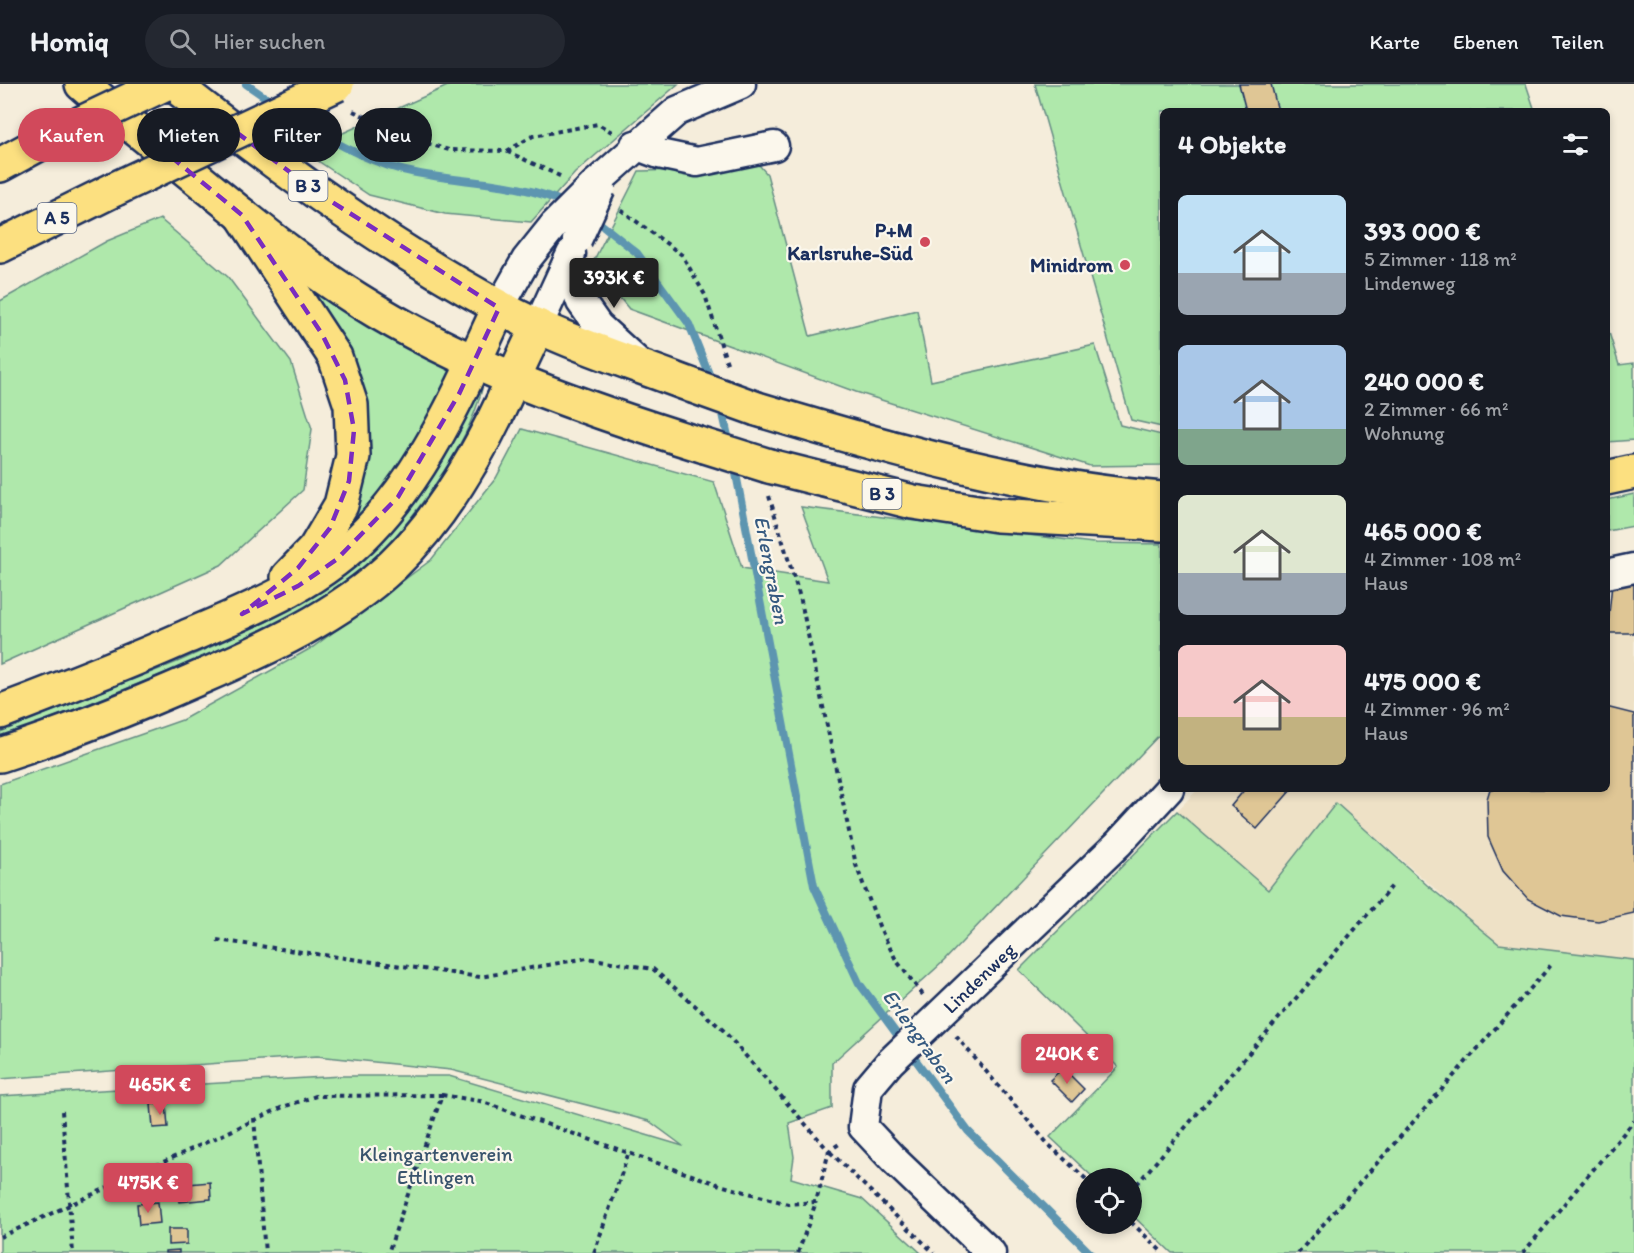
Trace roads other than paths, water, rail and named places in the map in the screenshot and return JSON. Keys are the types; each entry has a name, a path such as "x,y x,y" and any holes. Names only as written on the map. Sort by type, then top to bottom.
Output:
{"main road":[{"name":"B 3","path":"82,84 285,250 358,301 441,345 513,379 587,408 705,447 769,466 913,502 997,515 1160,524"},
{"path":"0,165 50,138 164,84"},
{"name":"B 3","path":"173,84 318,193 408,253 499,308 577,345 757,408 964,468 1022,480 1160,499"},
{"name":"A 5","path":"0,246 337,84"},
{"path":"242,215 335,357 347,388 354,430 349,481 330,528 298,568 242,614"},
{"path":"0,711 116,668 242,614 298,586 336,560 369,530 398,496 423,459 475,360 499,308"},
{"path":"0,755 134,706 252,655 357,596 394,564 446,502 492,425 538,326"},
{"path":"1610,477 1634,472"}],"street":[{"path":"538,326 566,242 602,180 635,145 677,111 741,84"},
{"path":"635,145 659,154 697,162 774,146"},
{"path":"499,308 526,260 566,242"},
{"path":"566,242 581,302 598,326 643,367"},
{"path":"1610,573 1634,568"},
{"name":"Lindenweg","path":"991,1253 863,1127 868,1088 891,1062 1118,844 1166,792"}],"waterway":[{"name":"Erlengraben","path":"246,84 275,104"},
{"name":"Erlengraben","path":"342,145 372,160 402,170 508,186 569,205"},
{"name":"Erlengraben","path":"591,216 637,253 689,324 713,384"},
{"name":"Erlengraben","path":"721,405 730,445"},
{"name":"Erlengraben","path":"734,463 814,886 859,983 968,1131 1090,1253"}],"place":[{"name":"P+M Karlsruhe-Süd","path":"925,242"},
{"name":"Minidrom","path":"1125,265"}],"park label":[{"name":"Kleingartenverein Ettlingen","path":"436,1166"}]}
